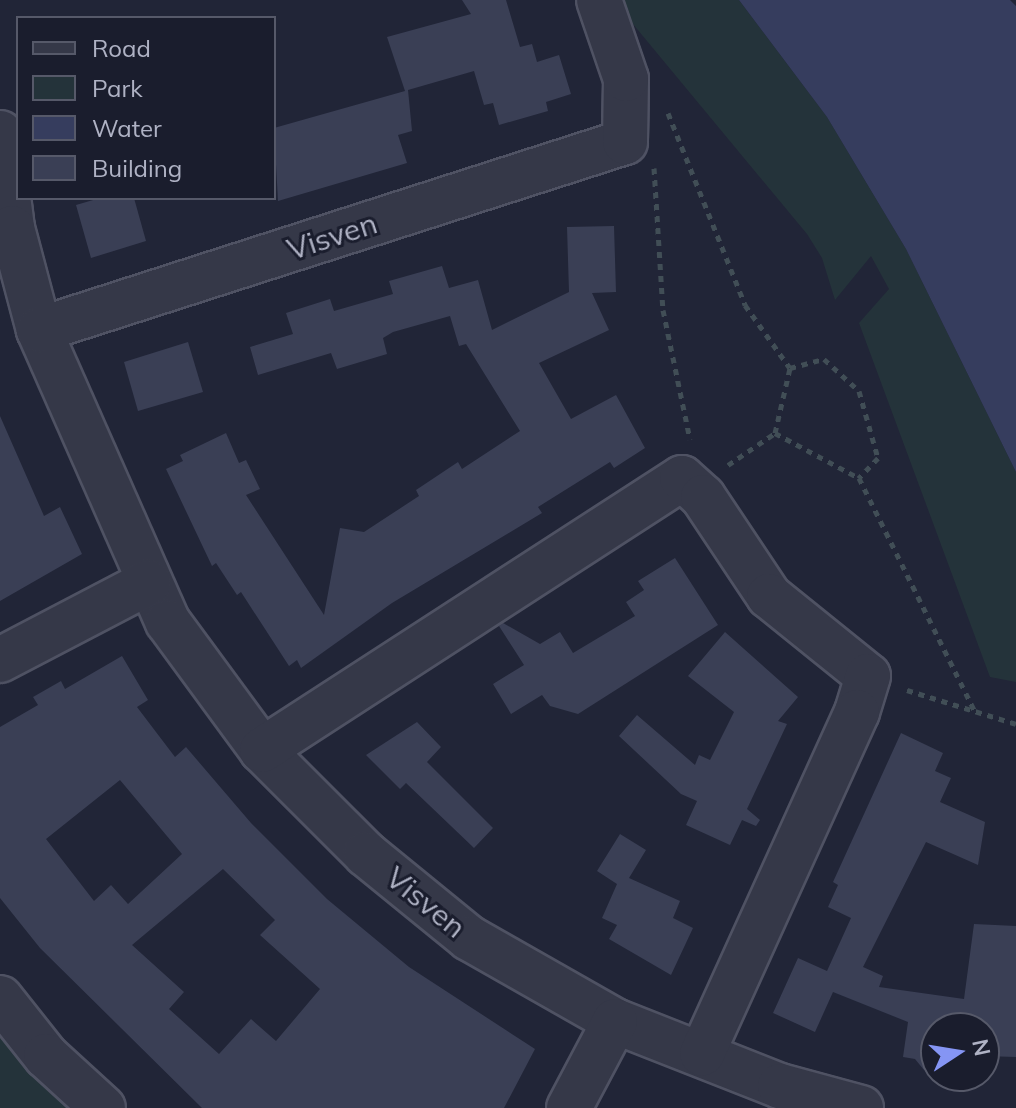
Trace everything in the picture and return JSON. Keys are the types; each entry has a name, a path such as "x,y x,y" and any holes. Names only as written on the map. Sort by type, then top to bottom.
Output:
{"street":[{"path":"599,0 626,79 625,142"},
{"name":"Visven","path":"0,133 12,228 39,330 168,622 262,750 366,854 469,938 615,1021 780,1086 861,1108"},
{"name":"Visven","path":"39,330 625,142"},
{"path":"262,750 687,483 703,497 769,596 868,676 857,712 702,1054"},
{"path":"0,660 149,582"},
{"path":"0,998 46,1056 103,1108"},
{"path":"569,1108 615,1021"}],"path":[{"path":"665,105 745,305 790,368 775,433 687,483"},
{"path":"625,142 654,167 663,310 692,451 687,483"},
{"path":"790,368 824,359 859,391 878,458 859,478"},
{"path":"775,433 859,478 976,714"},
{"path":"868,676 976,714 1016,724"}],"green space":[{"path":"613,0 739,0 827,117 906,249 1016,472 1016,682 990,677 859,323 889,289 871,256 835,300 822,258 807,234"},
{"path":"0,1019 88,1108 0,1108"}],"water":[{"path":"739,0 1010,0 1016,6 1016,472 906,249 827,117"}],"building":[{"path":"462,0 506,0 520,47 532,44 537,62 559,55 571,94 546,102 548,111 499,125 493,103 484,105 474,71 408,90 412,131 398,135 407,163 278,201 276,127 405,91 387,37 471,14"},
{"path":"93,200 135,200 146,241 91,258 76,205"},
{"path":"614,226 616,292 592,293 609,330 539,363 571,419 616,395 645,448 614,468 610,462 538,507 542,513 392,603 301,668 297,660 289,666 241,592 237,595 216,563 212,566 166,469 183,461 180,455 226,433 239,463 246,460 260,489 246,495 324,615 340,528 364,532 419,496 416,490 458,462 462,469 520,431 466,344 459,346 450,316 393,332 383,338 387,354 337,369 331,353 258,375 250,347 293,334 286,313 330,299 334,311 393,294 389,281 442,266 449,288 478,280 492,330 569,292 567,227"},
{"path":"188,342 203,392 138,411 124,362"},
{"path":"0,416 44,516 60,507 82,554 0,601"},
{"path":"675,558 718,625 578,714 550,706 542,695 511,714 493,684 524,665 499,626 503,623 540,644 560,632 573,653 635,616 626,602 644,590 638,581"},
{"path":"725,632 798,697 778,721 787,724 747,809 760,820 756,826 742,820 730,845 686,825 697,801 681,794 619,736 637,715 695,765 699,755 710,760 734,712 688,676"},
{"path":"122,656 148,700 137,707 175,757 186,747 251,823 327,899 409,967 535,1049 504,1108 202,1108 40,948 0,898 0,727 38,705 33,697 61,681 65,689","holes":["120,780 182,854 128,904 111,885 94,901 46,839","223,869 275,920 260,935 320,989 276,1041 251,1019 219,1054 169,1009 184,992 132,945"]},
{"path":"417,722 441,747 427,762 493,828 474,848 406,783 400,789 366,755"},
{"path":"901,733 943,753 935,771 951,778 940,802 985,822 978,865 926,842 863,967 883,976 879,987 964,999 974,924 1016,926 1016,1057 1000,1056 1000,1012 920,1012 920,1065 915,1059 903,1057 908,1022 833,992 815,1032 773,1013 798,958 827,971 851,918 828,907 838,885 833,882"},
{"path":"620,834 646,850 629,878 680,901 673,918 693,928 671,975 609,939 617,925 602,918 617,884 597,871"}]}
